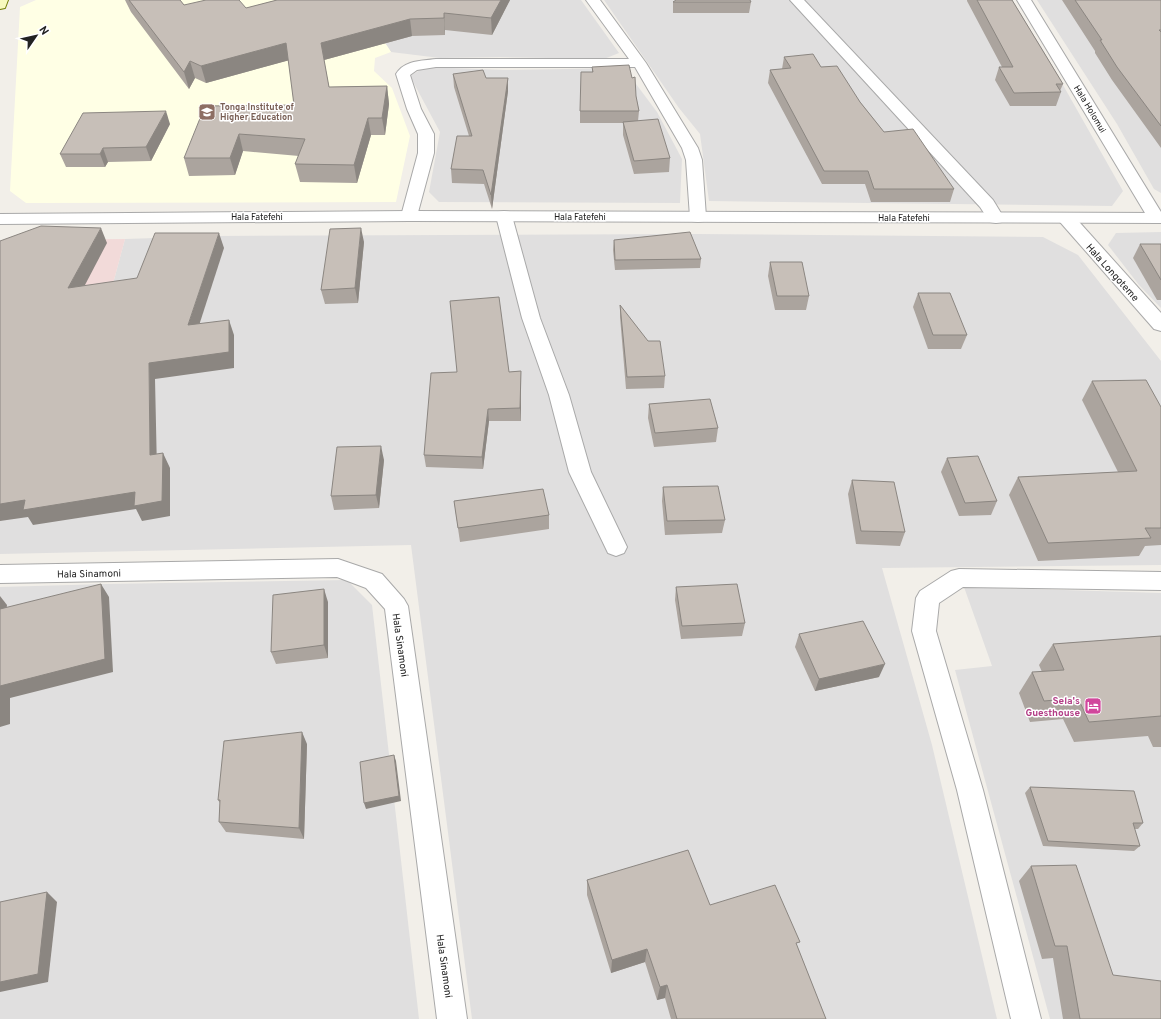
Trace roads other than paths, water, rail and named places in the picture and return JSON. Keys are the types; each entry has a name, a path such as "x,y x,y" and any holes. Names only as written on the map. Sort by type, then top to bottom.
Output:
{"main road":[{"path":"0,4 1,0"}],"street":[{"path":"593,0 639,63 690,148 694,160 698,217"},
{"path":"797,0 987,204 996,218"},
{"name":"Hala Holomui","path":"1024,0 1159,218"},
{"path":"409,216 426,152 426,134 406,87 403,74 413,66 436,63 639,63"},
{"name":"Hala Fatefehi","path":"0,219 409,216 1159,218"},
{"path":"504,216 532,318 559,395 580,472 616,547"},
{"name":"Hala Longoteme","path":"1066,218 1161,325"},
{"name":"Hala Sinamoni","path":"0,574 338,568 374,581 396,606 452,1019"},
{"path":"1026,1019 970,790 924,631 928,598 959,578 1161,581"}],"place":[{"name":"Tonga Institute of Higher Education","path":"207,112"},
{"name":"Sela's Guesthouse","path":"1093,706"}]}
